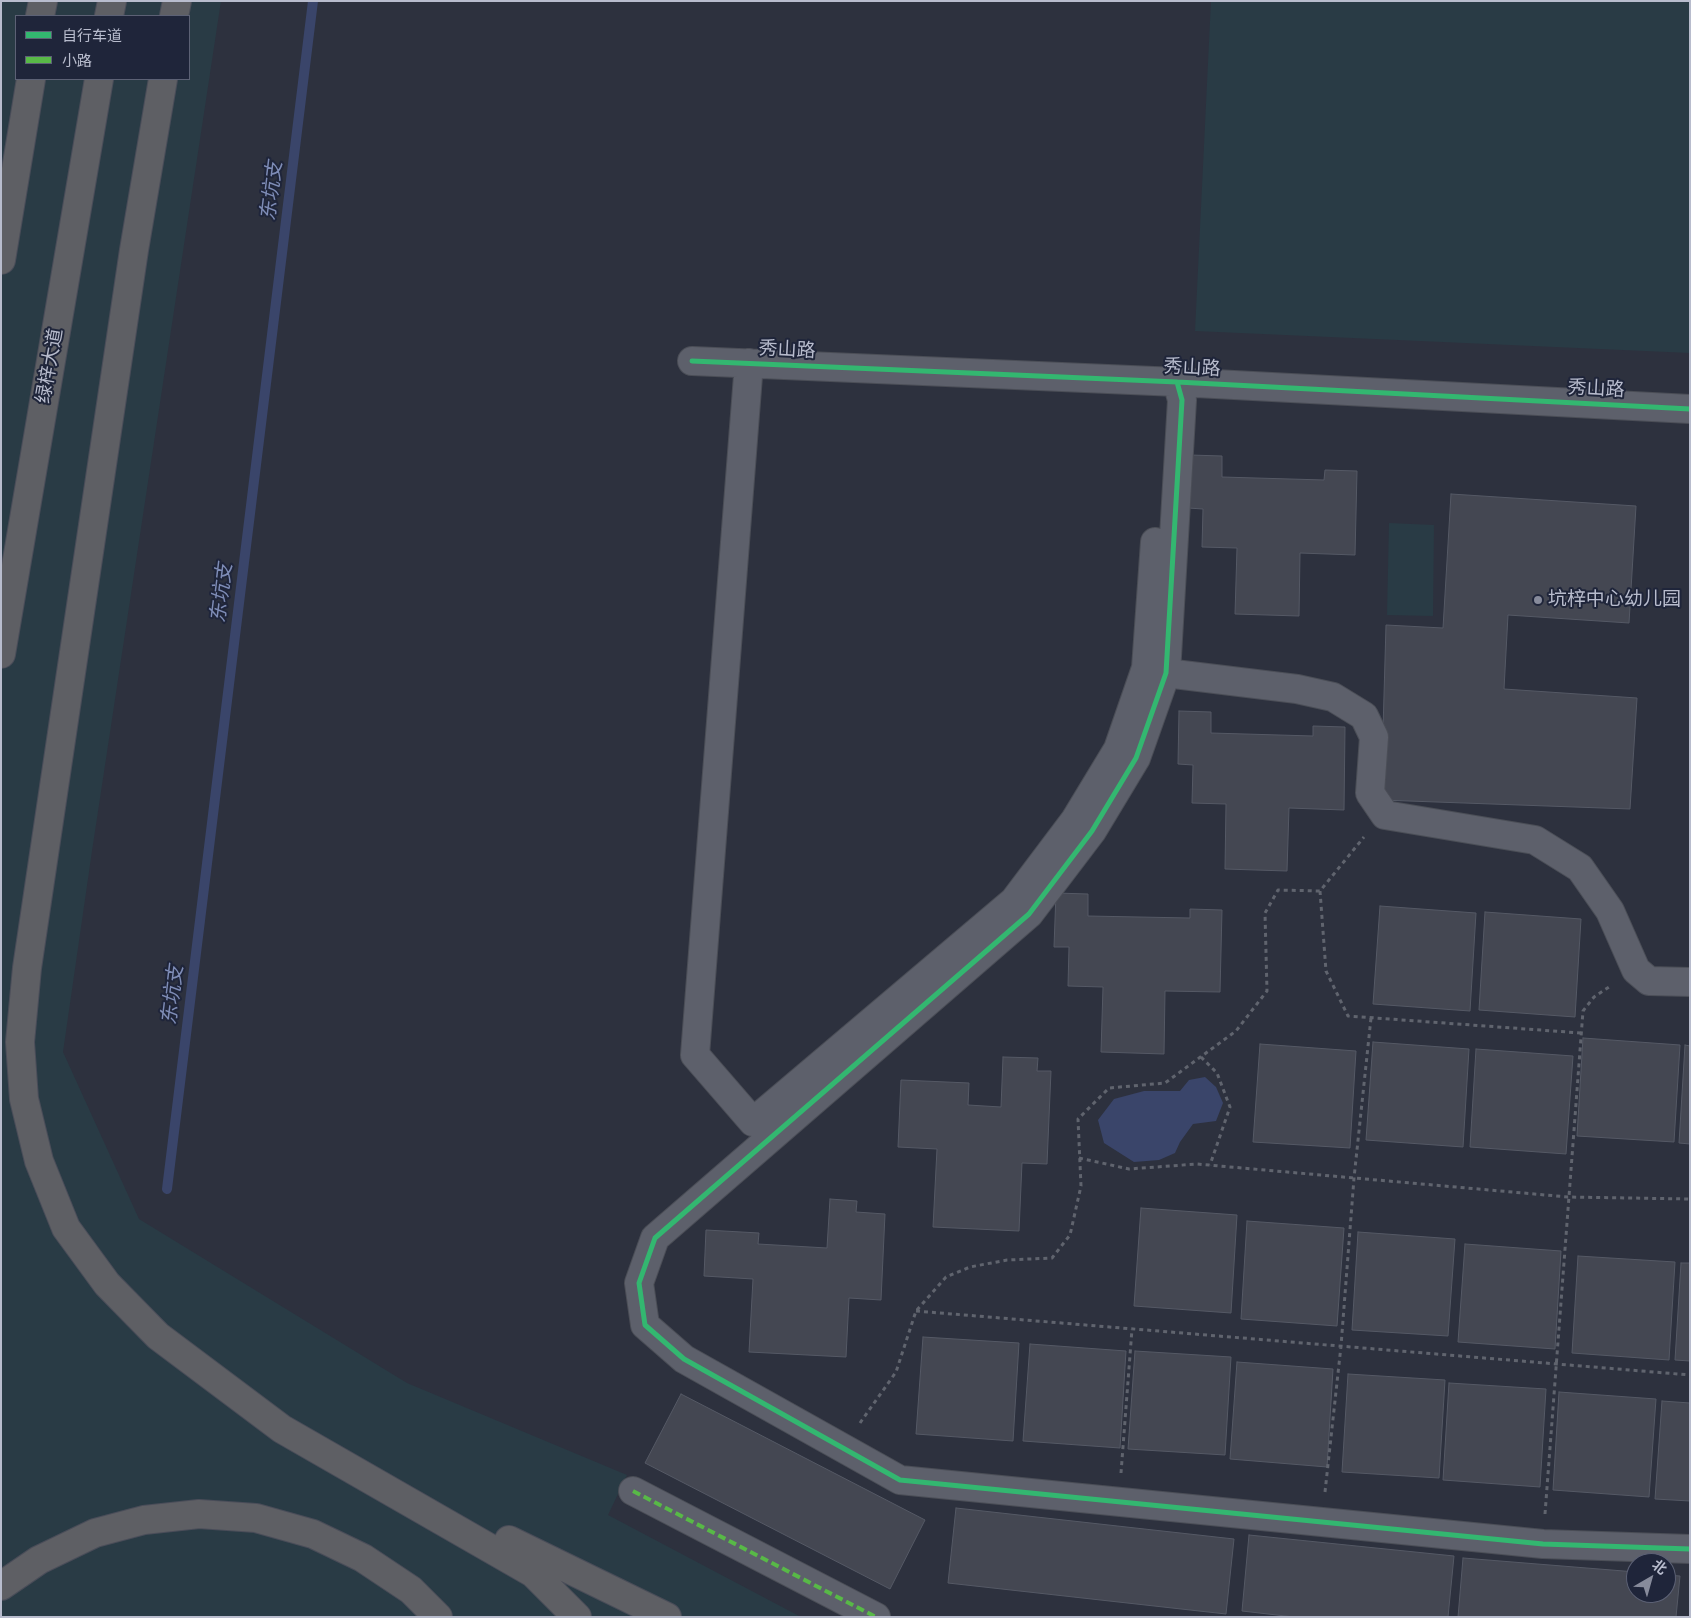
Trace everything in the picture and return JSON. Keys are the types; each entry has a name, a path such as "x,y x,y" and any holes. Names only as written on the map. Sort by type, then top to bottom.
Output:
{"highway":[{"path":"40,15 43,1"},
{"path":"109,15 112,1"},
{"path":"174,15 176,1"},
{"path":"1,260 31,80"},
{"name":"绿梓大道","path":"1,654 99,80"},
{"path":"163,80 134,250 27,968 20,1042 24,1099 39,1161 66,1228 107,1284 158,1336 282,1429 533,1572 577,1617"},
{"path":"1,247 9,218"},
{"path":"282,1429 667,1617"},
{"path":"1,1586 39,1560 95,1534 144,1520 199,1514 256,1518 313,1534 363,1558 411,1590 438,1617"}],"street":[{"name":"秀山路","path":"692,361 1177,382 1690,409"},
{"path":"749,363 695,1055 753,1122 1014,901 1075,820 1118,749 1146,668 1165,400 1177,382"},
{"path":"1177,382 1182,400 1166,673 1136,758 1092,831 1029,914 655,1238 639,1283 645,1325 684,1359 900,1480 1543,1544 1690,1549"},
{"path":"1166,673 1297,689 1333,697 1364,716 1374,737 1370,793 1385,815 1535,840 1543,844 1580,868 1610,911 1636,970 1649,981 1690,982"},
{"path":"633,1490 876,1617"}],"path":[{"path":"1383,813 1320,891 1326,971 1348,1016 1581,1033"},
{"path":"842,1448 896,1372 916,1311 946,1277 970,1267 1007,1260 1052,1258 1070,1235 1080,1186 1078,1119 1109,1088 1165,1084 1236,1031 1267,991 1265,913 1278,890 1320,891"},
{"path":"1543,1544 1583,1011 1594,996 1636,970"},
{"path":"1322,1522 1341,1346 1354,1178 1371,1018"},
{"path":"1201,1056 1217,1073 1230,1107 1210,1165"},
{"path":"1079,1158 1129,1169 1197,1164 1568,1197 1690,1199"},
{"path":"916,1311 1690,1375"},
{"path":"1119,1502 1132,1329"}],"shaded area":[{"path":"1,1 221,1 63,1052 139,1219 407,1383 627,1475 608,1515 801,1617 1,1617"},
{"path":"1211,1 1690,1 1690,353 1195,331"},
{"path":"1389,523 1434,525 1433,616 1387,615"}],"water":[{"path":"1205,1077 1216,1087 1223,1103 1216,1121 1193,1124 1180,1142 1175,1153 1159,1160 1134,1162 1104,1143 1098,1120 1114,1099 1144,1091 1180,1091 1189,1080"}],"building":[{"path":"1190,455 1222,456 1222,477 1324,480 1325,470 1357,471 1355,555 1300,553 1299,616 1235,614 1237,548 1202,547 1203,509 1188,508"},
{"path":"1451,494 1636,506 1629,623 1508,615 1504,689 1637,698 1630,809 1381,800 1386,625 1443,628"},
{"path":"1179,711 1211,712 1211,733 1313,736 1313,726 1345,727 1344,810 1289,808 1287,871 1225,869 1226,804 1192,803 1193,765 1178,764"},
{"path":"1056,893 1088,894 1088,916 1190,918 1190,909 1222,910 1220,992 1165,991 1164,1054 1101,1052 1103,987 1068,986 1069,947 1054,947"},
{"path":"1380,906 1476,913 1470,1011 1373,1004"},
{"path":"1485,912 1581,919 1575,1017 1479,1010"},
{"path":"1583,1038 1680,1045 1674,1142 1577,1136"},
{"path":"1373,1042 1469,1049 1463,1147 1366,1140"},
{"path":"1260,1044 1356,1051 1350,1148 1253,1142"},
{"path":"1685,1045 1690,1046 1690,1144 1679,1143"},
{"path":"1476,1049 1573,1056 1566,1154 1470,1147"},
{"path":"1003,1057 1038,1058 1037,1071 1051,1071 1047,1164 1022,1163 1019,1231 933,1227 937,1149 898,1147 901,1080 969,1083 968,1105 1001,1107"},
{"path":"830,1199 857,1201 856,1212 885,1214 881,1300 849,1298 846,1357 749,1352 753,1279 704,1276 706,1230 759,1233 758,1244 827,1248"},
{"path":"1141,1208 1237,1215 1231,1313 1134,1306"},
{"path":"1247,1221 1344,1228 1337,1326 1241,1319"},
{"path":"1358,1232 1455,1239 1448,1336 1352,1330"},
{"path":"1465,1244 1561,1251 1555,1349 1458,1342"},
{"path":"1578,1256 1675,1262 1669,1360 1572,1353"},
{"path":"1681,1263 1690,1263 1690,1361 1675,1360"},
{"path":"923,1337 1019,1343 1013,1441 916,1434"},
{"path":"1030,1344 1126,1351 1120,1448 1023,1441"},
{"path":"1135,1351 1231,1357 1225,1455 1128,1449"},
{"path":"1237,1362 1333,1369 1327,1467 1230,1459"},
{"path":"1348,1374 1445,1380 1439,1478 1342,1472"},
{"path":"1449,1383 1546,1389 1540,1487 1443,1480"},
{"path":"1559,1392 1656,1399 1649,1497 1553,1490"},
{"path":"681,1394 925,1520 890,1589 645,1463"},
{"path":"1662,1401 1690,1403 1690,1501 1655,1499"},
{"path":"956,1508 1234,1539 1226,1614 948,1583"},
{"path":"1249,1535 1454,1556 1448,1617 1294,1617 1242,1611"},
{"path":"1463,1558 1626,1571 1626,1603 1676,1603 1676,1576 1680,1576 1676,1617 1458,1617"}],"waterway":[{"name":"东坑支","path":"167,1189 313,1"}],"marked path":[{"path":"633,1491 876,1617"}],"cycle path":[{"path":"692,361 1177,382 1690,409"},
{"path":"1177,382 1182,400 1166,673 1136,758 1092,831 1029,914 655,1238 639,1283 645,1325 684,1359 900,1480 1543,1544 1690,1549"}],"place":[{"name":"坑梓中心幼儿园","path":"1538,600"}]}
